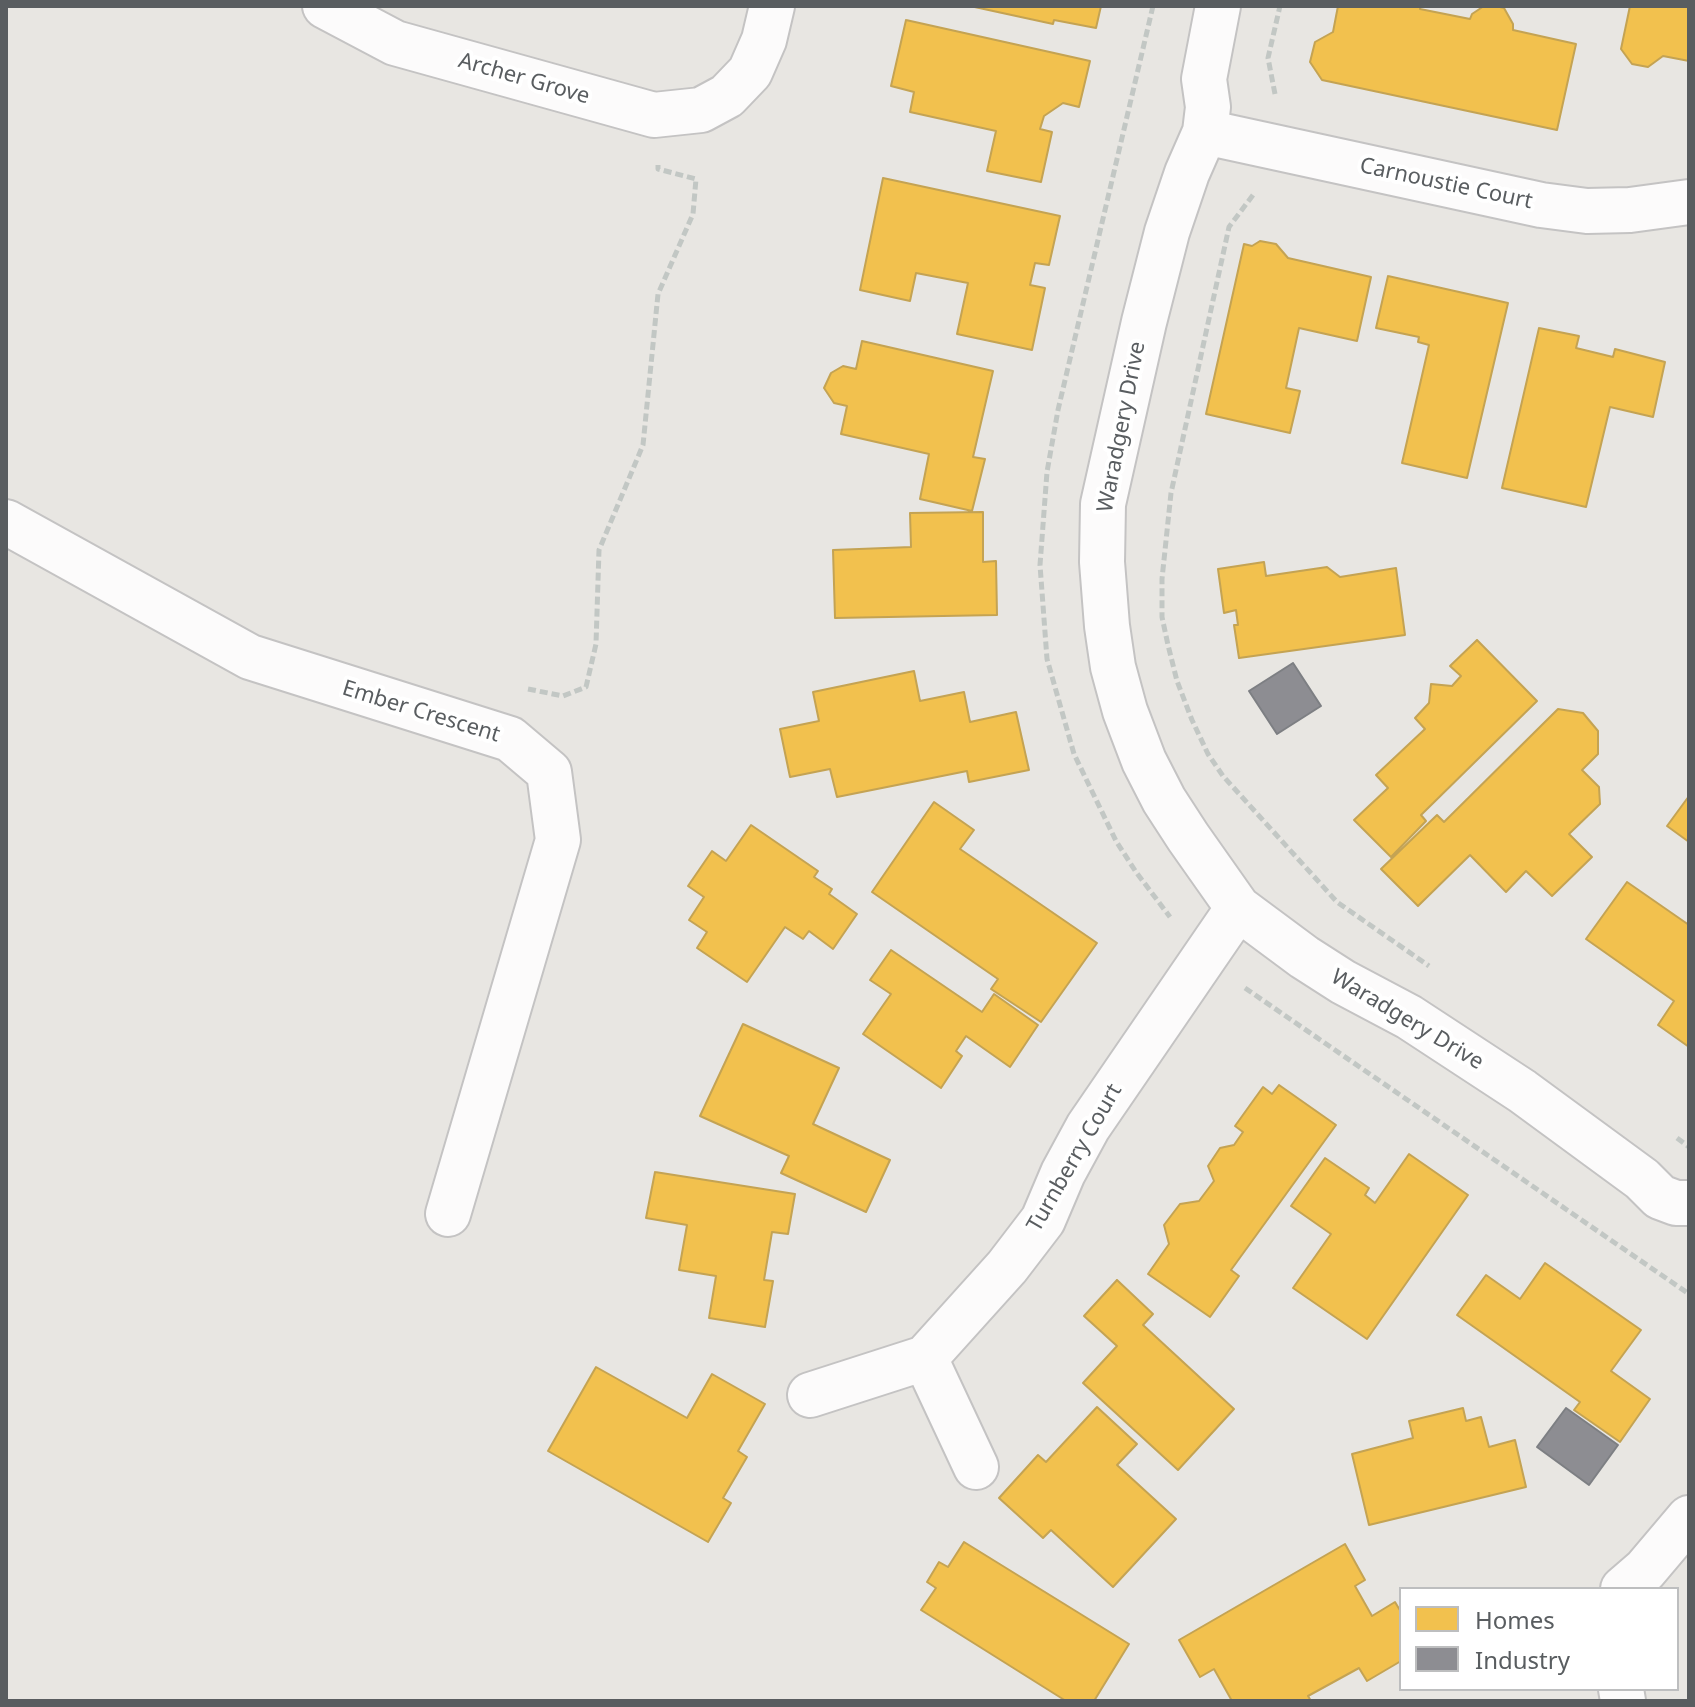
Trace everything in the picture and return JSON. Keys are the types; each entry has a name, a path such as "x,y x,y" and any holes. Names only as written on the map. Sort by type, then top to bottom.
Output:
{"street":[{"name":"Archer Grove","path":"325,6 395,43 654,115 701,110 727,96 750,72 764,40 772,6"},
{"name":"Waradgery Drive","path":"1218,6 1204,79 1208,107 1205,132 1181,189 1144,322 1103,504 1102,562 1113,667 1144,761 1172,812 1238,908 1304,957 1409,1017 1522,1091 1642,1179 1660,1197 1676,1203 1689,1203"},
{"name":"Carnoustie Court","path":"1205,132 1541,205 1587,211 1630,210 1689,202"},
{"name":"Ember Crescent","path":"6,522 250,657 510,739 549,772 558,840 448,1214"},
{"name":"Turnberry Court","path":"925,1358 1007,1267 1043,1220 1063,1173 1088,1127 1238,908"},
{"path":"810,1395 925,1358 976,1467"},
{"path":"1625,1587 1645,1570 1689,1518"}],"path":[{"path":"1276,101 1268,58 1280,6"},
{"path":"510,739 529,689 563,696 586,687 596,644 599,550 643,445 658,294 693,214 696,179 658,169 654,115"},
{"path":"1262,184 1229,227 1179,452 1165,534 1162,579 1162,617 1168,645 1177,681 1192,720 1208,754 1223,776 1337,902 1437,972"},
{"path":"1240,984 1689,1294"},
{"path":"1665,1130 1689,1147"}],"building: Homes":[{"path":"970,6 1101,6 1096,28 1054,20 1053,24"},
{"path":"1338,6 1420,6 1420,9 1470,19 1484,6 1496,6 1504,8 1513,30 1576,44 1557,130 1322,80 1310,62 1315,42 1333,32"},
{"path":"1630,6 1689,6 1689,61 1663,56 1648,67 1632,64 1621,49"},
{"path":"906,20 1090,61 1079,107 1063,103 1044,116 1040,129 1052,132 1041,182 987,171 996,131 910,112 914,92 891,86"},
{"path":"883,178 1060,216 1049,265 1035,263 1030,285 1045,288 1032,350 957,334 968,283 916,273 910,301 860,290"},
{"path":"1260,241 1276,244 1288,258 1371,277 1357,341 1299,328 1286,388 1300,391 1290,433 1206,414 1244,244 1252,246"},
{"path":"1388,276 1508,303 1467,478 1402,463 1429,345 1418,342 1419,337 1376,328"},
{"path":"1539,328 1579,336 1576,348 1613,357 1615,349 1665,362 1653,417 1610,407 1586,507 1502,488"},
{"path":"862,341 993,371 973,457 985,459 972,511 920,499 929,454 841,434 847,406 834,403 824,388 831,373 843,366 856,369"},
{"path":"983,512 983,562 996,561 997,615 835,618 833,550 911,547 910,513"},
{"path":"1264,562 1266,576 1327,567 1340,577 1396,568 1405,635 1239,658 1234,625 1238,625 1236,610 1224,613 1218,569"},
{"path":"1477,640 1537,701 1421,815 1426,821 1391,857 1354,820 1388,788 1376,775 1425,729 1415,718 1429,703 1431,684 1452,686 1461,676 1450,666"},
{"path":"914,671 920,701 964,692 970,722 1016,712 1029,770 969,782 967,771 837,797 830,769 790,777 780,729 819,721 813,692"},
{"path":"1558,709 1583,713 1598,731 1598,754 1582,770 1599,787 1600,804 1569,834 1592,857 1552,896 1526,871 1506,892 1470,855 1418,906 1381,869 1437,815 1444,822"},
{"path":"1689,796 1689,842 1667,826"},
{"path":"934,802 974,830 960,849 1097,943 1041,1022 991,989 998,979 872,892"},
{"path":"751,825 818,871 814,877 832,889 829,894 857,914 833,949 809,931 803,939 785,927 747,982 697,948 707,932 689,920 704,897 688,886 712,851 726,861"},
{"path":"1627,882 1689,925 1689,1047 1658,1025 1674,1001 1586,939"},
{"path":"891,950 982,1012 994,994 1038,1025 1010,1067 966,1036 956,1051 962,1056 941,1088 863,1034 891,994 870,980"},
{"path":"743,1024 839,1068 813,1124 890,1160 866,1212 781,1173 789,1156 700,1116"},
{"path":"1279,1085 1336,1125 1231,1270 1239,1276 1210,1317 1148,1274 1169,1244 1164,1225 1180,1204 1199,1201 1214,1181 1208,1166 1220,1148 1234,1145 1243,1132 1235,1126 1263,1087 1272,1094"},
{"path":"1409,1154 1468,1195 1367,1339 1293,1288 1331,1234 1291,1206 1325,1158 1369,1188 1365,1195 1375,1203"},
{"path":"655,1172 795,1194 788,1234 772,1232 764,1280 773,1281 765,1327 709,1318 716,1276 679,1270 687,1225 646,1218"},
{"path":"1545,1263 1641,1330 1611,1371 1650,1399 1620,1442 1574,1410 1580,1402 1457,1315 1486,1275 1520,1299"},
{"path":"1117,1280 1153,1314 1143,1325 1234,1409 1178,1470 1083,1383 1117,1346 1084,1316"},
{"path":"596,1367 687,1418 712,1374 765,1404 738,1451 747,1457 723,1498 731,1503 708,1542 548,1451"},
{"path":"1097,1407 1137,1444 1117,1465 1176,1519 1113,1587 1051,1530 1043,1538 999,1498 1038,1455 1046,1462"},
{"path":"1463,1408 1466,1421 1481,1417 1489,1447 1515,1440 1526,1487 1369,1525 1352,1454 1413,1438 1409,1421"},
{"path":"964,1542 1129,1644 1094,1701 1066,1701 921,1610 936,1588 927,1582 939,1562 948,1567"},
{"path":"1345,1544 1365,1580 1355,1586 1372,1616 1395,1602 1399,1609 1399,1662 1367,1681 1359,1668 1308,1696 1311,1701 1232,1701 1214,1669 1200,1677 1179,1640"}],"building: Industry":[{"path":"1293,663 1321,706 1277,734 1249,691"},
{"path":"1566,1408 1618,1445 1589,1485 1537,1447"}]}
